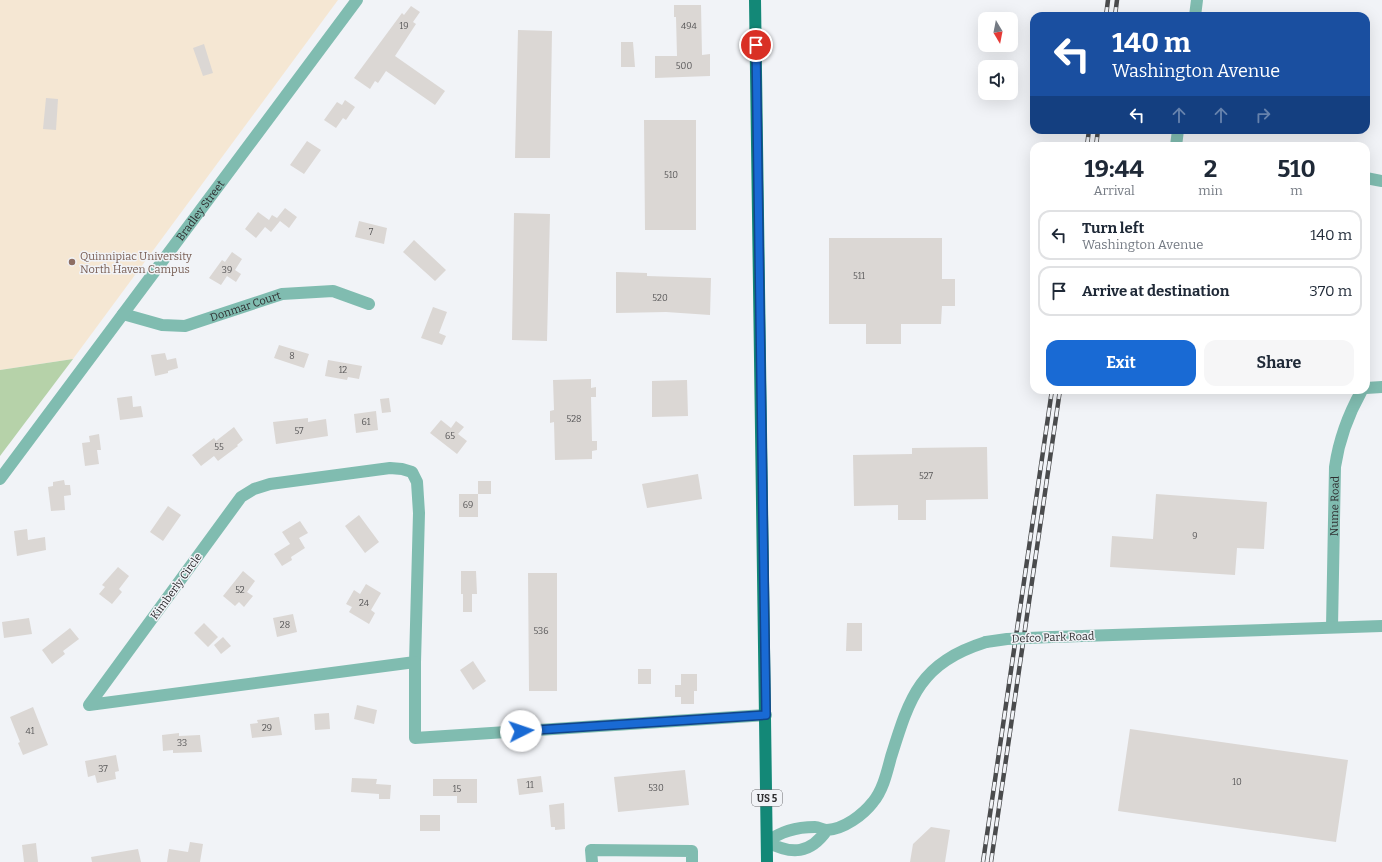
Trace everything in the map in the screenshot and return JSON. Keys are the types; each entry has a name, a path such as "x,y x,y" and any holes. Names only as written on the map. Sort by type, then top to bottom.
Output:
{"main road":[{"name":"US 5","path":"755,0 767,862"}],"street":[{"name":"Bradley Street","path":"0,479 357,0"},
{"path":"1196,12 1197,0"},
{"path":"1370,178 1382,180"},
{"name":"Donmar Court","path":"122,314 162,325 185,326 282,294 333,291 369,304"},
{"path":"1370,388 1382,387"},
{"name":"Nume Road","path":"1332,627 1334,467 1338,445 1345,423 1360,394"},
{"name":"Kimberly Circle","path":"415,662 89,705 241,497 254,489 270,484 390,468 412,472 417,482 419,513 415,662 415,738 766,715"},
{"name":"Defco Park Road","path":"827,830 809,827 784,831 767,842 777,848 795,851 810,847 818,841 827,830 853,820 864,812 874,801 883,785 904,714 914,693 929,674 946,659 964,649 986,642 1007,639 1382,626"},
{"path":"592,862 591,850 692,851 692,862"}],"shaded area":[{"name":"Quinnipiac University North Haven Campus","path":"0,0 338,0 73,359 0,370"}],"green space":[{"path":"73,359 0,456 0,370"}],"building":[{"path":"674,5 701,5 702,55 710,54 710,76 655,78 655,56 677,56 676,17 674,17"},
{"path":"411,6 420,12 413,22 416,24 395,56 445,91 435,105 386,71 378,83 375,81 370,89 354,78 402,13 404,15"},
{"path":"518,30 552,31 550,158 515,158"},
{"path":"621,42 633,42 635,67 621,67"},
{"path":"204,44 213,73 203,76 193,48"},
{"path":"46,98 58,99 56,130 43,129"},
{"path":"345,100 355,107 346,120 343,118 336,128 324,120 337,102 342,105"},
{"path":"644,120 696,120 696,230 645,230"},
{"path":"307,141 321,150 304,174 290,165"},
{"path":"285,208 297,217 289,228 280,221 271,232 265,227 256,238 245,229 258,212 269,220 272,215 277,218"},
{"path":"514,213 550,214 547,341 512,340"},
{"path":"359,221 387,228 384,244 355,237"},
{"path":"829,238 942,238 942,279 955,279 955,306 942,306 941,324 901,324 901,344 866,344 866,324 829,324"},
{"path":"414,240 446,270 435,281 403,252"},
{"path":"232,252 242,259 235,270 241,274 236,282 227,276 221,285 209,278 222,260 225,262"},
{"path":"616,272 647,273 647,276 711,278 710,315 666,312 616,313"},
{"path":"433,307 447,312 439,333 446,336 442,345 421,338"},
{"path":"279,345 309,354 304,368 274,358"},
{"path":"165,353 167,360 176,358 178,368 168,371 168,373 155,376 151,355"},
{"path":"328,360 362,366 359,379 348,377 347,380 325,376"},
{"path":"591,379 591,388 596,387 596,397 591,397 592,441 597,441 597,450 592,451 592,459 555,460 554,422 550,423 550,411 554,410 553,380"},
{"path":"687,380 688,416 652,417 652,381"},
{"path":"132,396 133,407 141,406 143,417 120,420 117,398"},
{"path":"389,398 391,412 382,413 380,399"},
{"path":"376,411 378,430 356,433 354,414"},
{"path":"308,418 308,422 326,419 328,436 276,444 273,422"},
{"path":"441,420 451,428 456,421 464,427 458,434 467,441 457,454 430,433"},
{"path":"234,427 243,440 237,445 238,446 218,461 214,456 201,466 192,455 214,438 216,441"},
{"path":"99,434 101,450 97,450 99,464 85,466 82,443 90,442 89,436"},
{"path":"987,447 988,499 926,500 926,520 898,520 898,505 854,506 853,455 912,454 912,448"},
{"path":"698,474 702,499 647,508 642,484"},
{"path":"64,480 65,485 70,485 71,495 64,496 65,510 51,511 48,487 53,486 53,482"},
{"path":"478,481 491,481 491,494 478,494"},
{"path":"459,494 478,494 478,517 459,517"},
{"path":"1156,494 1267,502 1264,549 1237,548 1235,575 1110,567 1112,536 1153,539"},
{"path":"168,506 181,515 163,541 150,532"},
{"path":"359,515 379,542 365,553 345,526"},
{"path":"300,521 308,533 299,538 305,548 291,557 292,560 282,566 274,554 290,544 282,532"},
{"path":"27,529 28,540 45,537 46,550 17,556 14,531"},
{"path":"118,567 129,576 119,589 122,592 112,604 99,594 105,587 102,585"},
{"path":"243,571 255,581 247,592 253,596 244,607 239,602 235,606 223,596"},
{"path":"461,571 476,571 477,594 472,594 472,612 463,612"},
{"path":"528,573 557,573 557,691 529,691"},
{"path":"366,584 381,593 371,610 375,613 369,624 349,612 352,607 346,604 354,590 360,594"},
{"path":"293,614 297,632 277,637 273,618"},
{"path":"29,618 32,634 4,638 2,622"},
{"path":"204,623 218,637 208,647 194,633"},
{"path":"847,623 862,623 862,651 846,651"},
{"path":"70,628 79,639 63,651 65,654 52,664 42,650"},
{"path":"223,637 231,646 221,654 214,645"},
{"path":"473,661 486,681 473,690 460,670"},
{"path":"638,669 651,669 651,684 638,684"},
{"path":"681,674 697,674 697,691 694,691 694,704 681,704 681,697 675,697 675,685 681,685"},
{"path":"357,705 377,710 374,724 354,719"},
{"path":"33,707 48,745 23,755 18,743 20,742 10,717"},
{"path":"329,713 330,729 315,730 314,714"},
{"path":"279,717 282,735 252,738 250,724 258,723 257,720"},
{"path":"1130,729 1348,760 1336,842 1118,811"},
{"path":"179,733 179,736 200,735 202,752 173,753 173,750 163,751 162,735"},
{"path":"116,755 119,771 115,772 116,779 97,783 95,775 88,777 85,761"},
{"path":"685,770 689,805 618,812 614,777"},
{"path":"541,776 543,792 519,795 517,779"},
{"path":"352,778 377,779 376,784 391,785 390,799 379,799 379,794 351,792"},
{"path":"433,779 477,779 477,803 457,803 457,796 433,796"},
{"path":"564,803 565,829 555,830 555,827 551,827 549,805"},
{"path":"420,815 440,815 440,831 420,831"},
{"path":"931,827 950,830 945,862 910,862 913,844"},
{"path":"190,842 203,844 200,862 167,862 169,849 188,852"},
{"path":"36,843 38,862 24,862 22,845"},
{"path":"138,849 141,862 92,862 91,857"}],"railway":[{"path":"1106,12 1108,0"},
{"path":"1116,12 1117,0"},
{"path":"1088,134 1088,142"},
{"path":"1096,142 1098,134"},
{"path":"983,862 1051,394"},
{"path":"991,862 1059,394"}],"place":[{"name":"Quinnipiac University North Haven Campus","path":"72,262"}],"route":[{"path":"521,731 766,715 756,45"}]}
